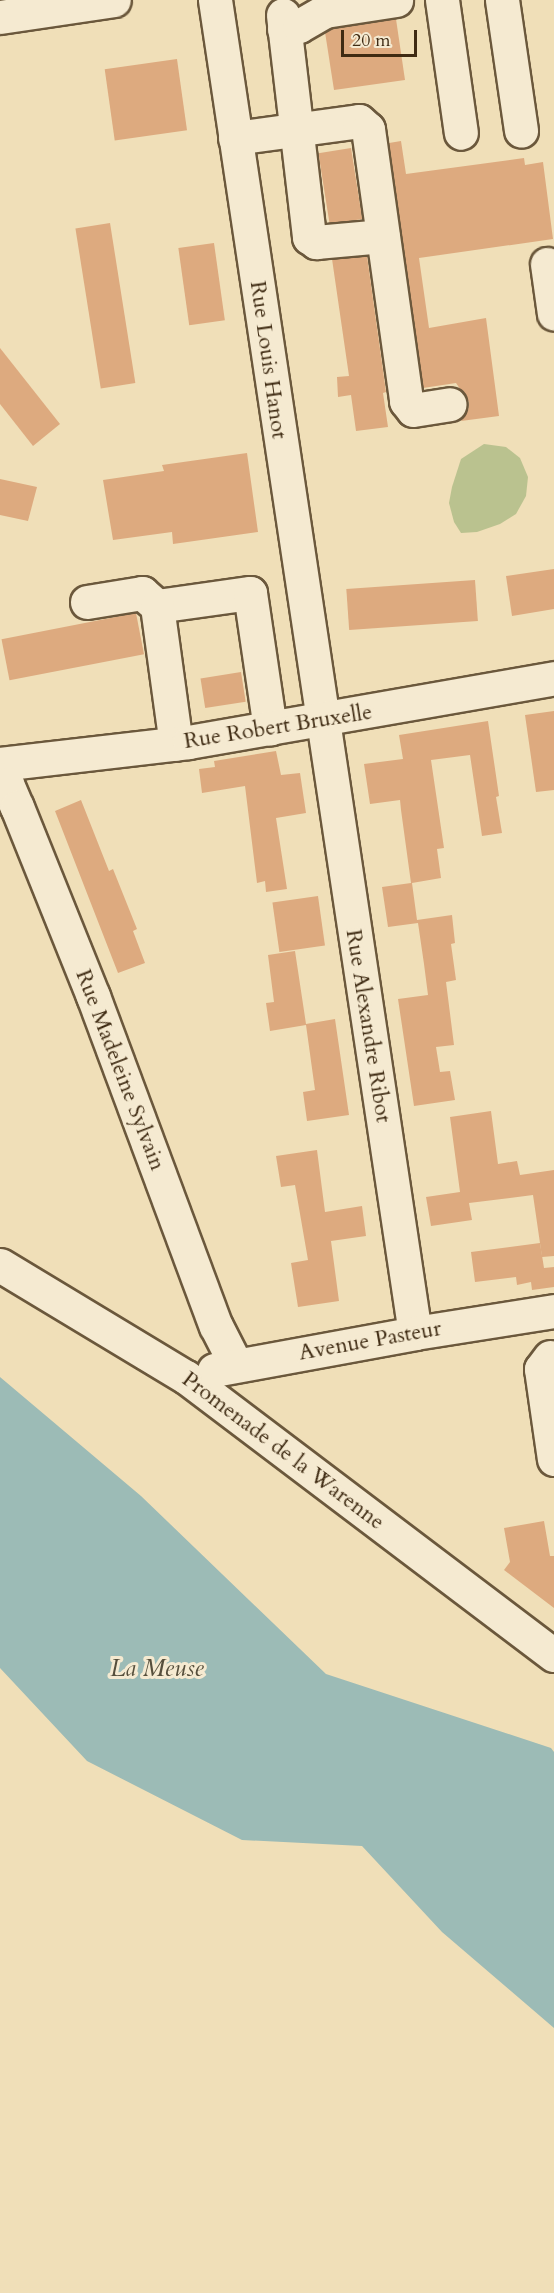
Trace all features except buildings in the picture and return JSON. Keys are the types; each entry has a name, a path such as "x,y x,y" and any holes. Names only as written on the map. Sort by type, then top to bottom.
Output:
{"street":[{"path":"0,17 114,0"},
{"name":"Rue Louis Hanot","path":"215,0 321,720"},
{"path":"382,236 316,242 309,237 284,22 299,26 325,11 396,0"},
{"path":"442,0 461,133"},
{"path":"502,0 521,131"},
{"path":"235,138 359,121 368,129 406,401 413,410 450,404"},
{"path":"547,264 554,314"},
{"path":"87,602 142,593 157,606 176,744"},
{"path":"157,606 250,593 270,729"},
{"name":"Rue Robert Bruxelle","path":"0,764 176,744 554,678"},
{"name":"Rue Alexandre Ribot","path":"321,720 415,1333"},
{"name":"Rue Madeleine Sylvain","path":"0,779 7,784 35,851 93,996 216,1326 236,1365"},
{"name":"Promenade de la Warenne","path":"0,1265 186,1377 554,1655"},
{"path":"549,1312 552,1361 541,1369 554,1459"},
{"name":"Avenue Pasteur","path":"186,1377 236,1365 549,1312"}],"green space":[{"path":"484,444 506,447 520,458 528,477 526,496 516,514 500,524 477,532 461,533 454,522 449,503 452,487 461,459"}],"water":[{"name":"La Meuse","path":"0,1377 141,1496 326,1674 551,1748 554,1752 554,2028 442,1932 362,1846 242,1840 87,1761 0,1668"}]}
